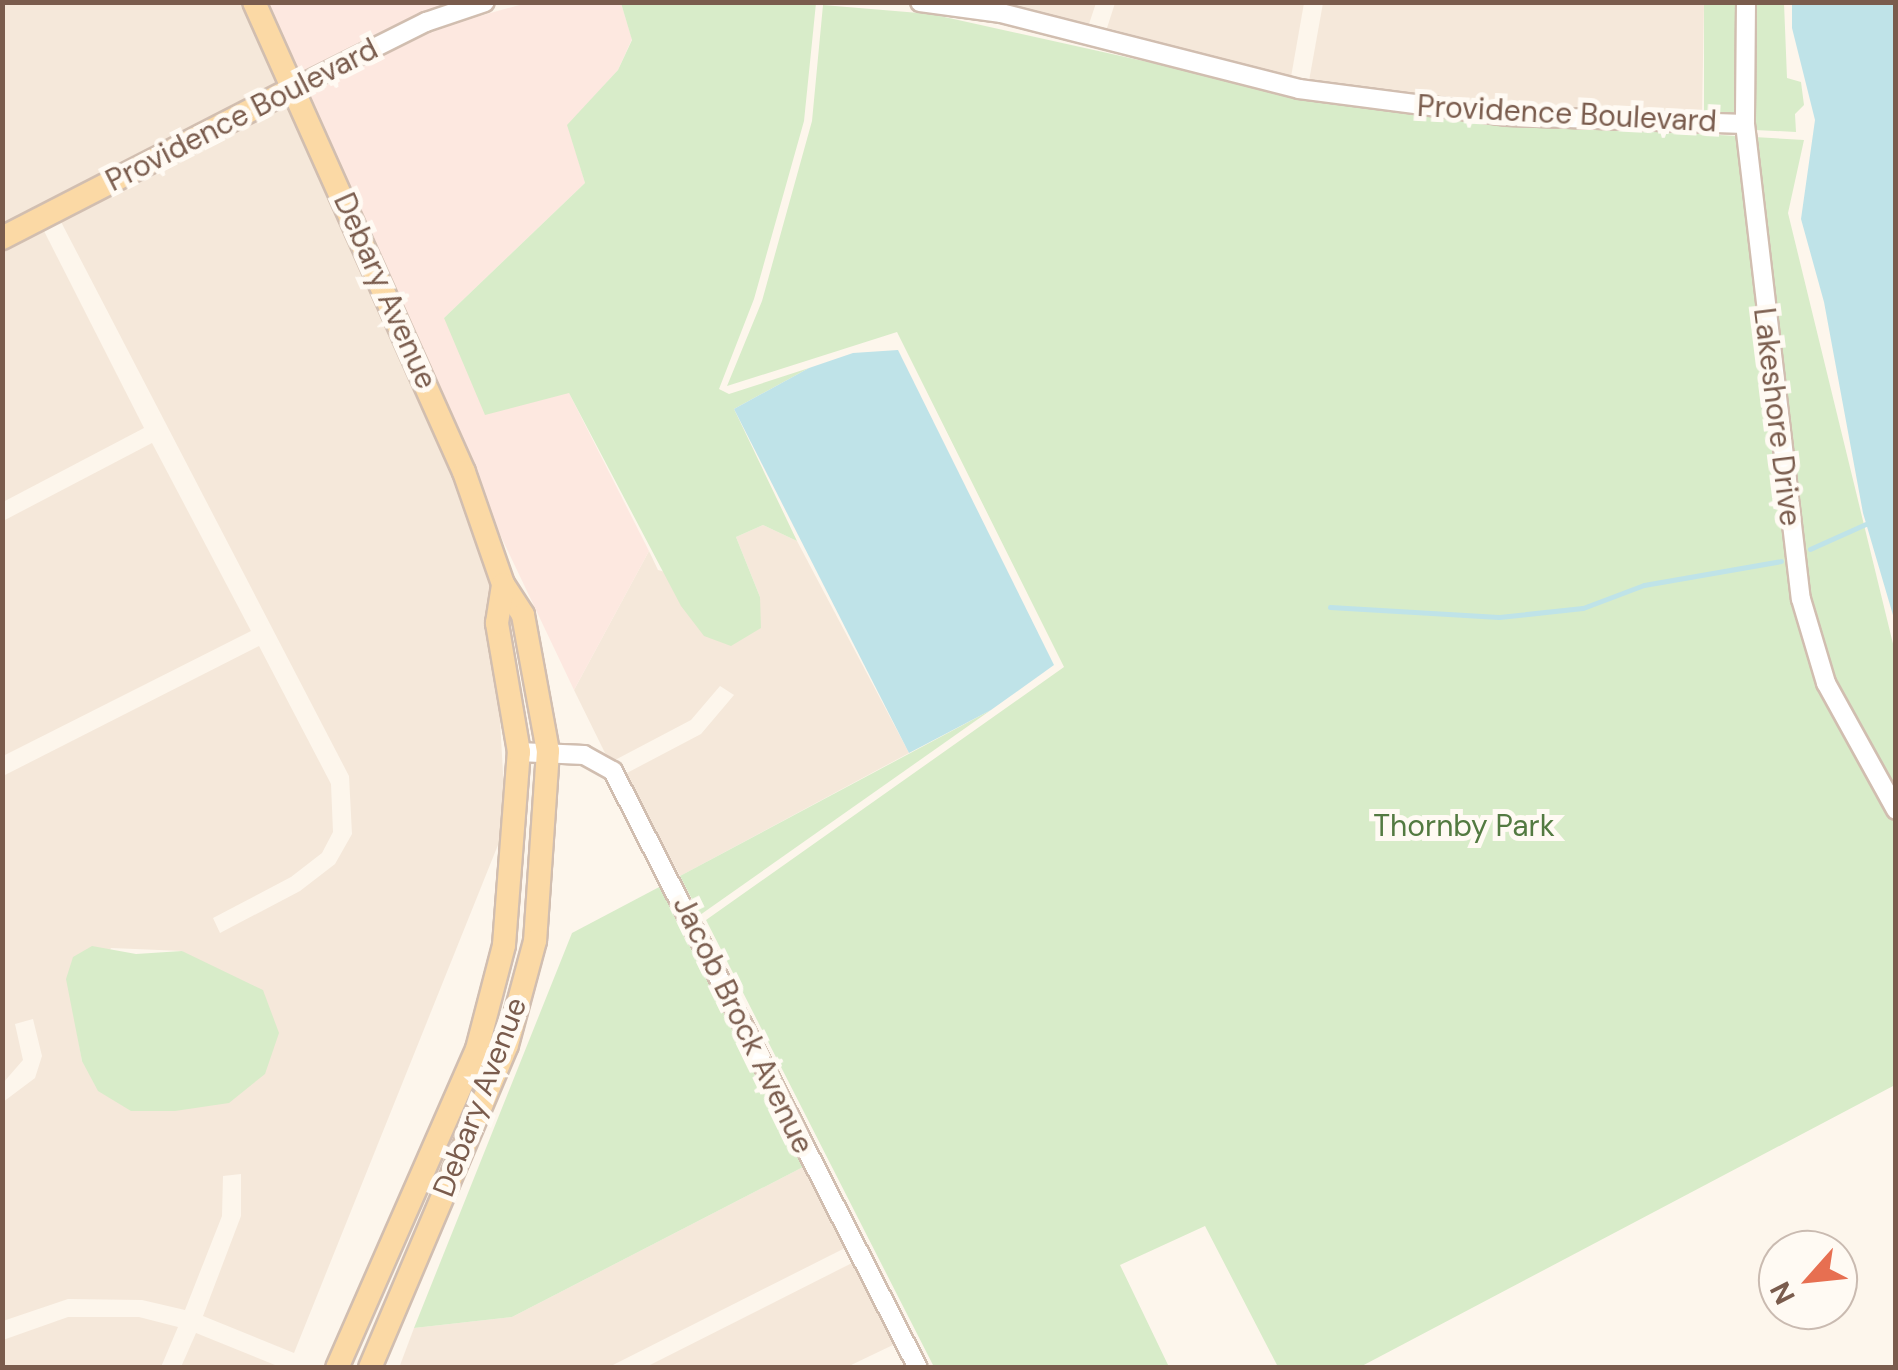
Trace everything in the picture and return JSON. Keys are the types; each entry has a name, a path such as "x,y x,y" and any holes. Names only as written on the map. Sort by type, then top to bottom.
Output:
{"main road":[{"name":"Debary Avenue","path":"254,2 464,472 503,584 524,615 548,751 535,941 507,1045 370,1368"},
{"name":"Providence Boulevard","path":"2,238 294,88"},
{"name":"Debary Avenue","path":"337,1368 476,1049 504,945 518,752 497,623 503,584"}],"street":[{"name":"Providence Boulevard","path":"294,88 426,22 485,2"},
{"name":"Providence Boulevard","path":"920,2 1000,12 1299,89 1507,116 1745,124"},
{"name":"Lakeshore Drive","path":"1746,2 1745,124 1801,600 1826,683 1896,810"},
{"name":"Jacob Brock Avenue","path":"518,752 584,756 612,771 918,1368"}],"shaded area":[{"path":"530,2 621,3 632,39 618,70 568,125 585,183 444,318 569,393 649,551 574,690 485,503 307,92 430,30"},
{"path":"3,3 243,3 282,85 3,228"},
{"path":"264,3 458,3 299,76"},
{"path":"993,3 1096,3 1089,24"},
{"path":"1115,3 1304,3 1291,77 1107,28"},
{"path":"1323,3 1704,3 1702,114 1509,108 1309,81"},
{"path":"289,101 455,476 492,581 506,825 294,1353 203,1316 241,1216 241,1174 223,1176 222,1216 185,1310 142,1300 68,1299 3,1321 3,1102 35,1078 42,1056 33,1019 15,1024 23,1060 3,1083 3,776 259,646 331,784 333,832 322,853 291,877 213,918 220,933 300,891 335,864 352,834 349,776 59,218","holes":["111,948 183,951 82,1061 75,1021"]},
{"path":"42,227 144,428 3,502 3,247"},
{"path":"152,443 251,631 3,756 3,521"},
{"path":"763,525 797,541 909,753 680,876 625,774 701,734 734,695 720,686 691,720 615,760 605,753 574,690 649,551 658,570 760,597 736,537"},
{"path":"803,1167 845,1248 609,1367 399,1368 414,1328 512,1317"},
{"path":"852,1263 895,1344 847,1367 646,1367"},
{"path":"68,1317 139,1317 178,1327 161,1367 3,1367 3,1340"},
{"path":"196,1333 280,1367 181,1367"}],"green space":[{"path":"621,3 816,3 804,121 754,299 719,389 729,394 809,368 734,409 797,541 763,525 736,537 760,597 761,628 731,646 704,636 681,606 569,393 485,415 444,318 585,183 567,125 618,70 632,40"},
{"path":"1704,3 1736,3 1736,114 1704,114"},
{"path":"1755,3 1784,3 1787,78 1801,82 1804,105 1795,114 1796,132 1755,130"},
{"name":"Thornby Park","path":"823,5 931,14 1297,95 1563,126 1804,140 1788,213 1895,652 1895,1085 1360,1367 1278,1367 1205,1226 1120,1265 1169,1367 934,1367 706,920 1064,667 897,332 727,386 762,301 812,121"},
{"path":"991,710 700,915 680,876"},
{"path":"663,885 803,1167 512,1317 414,1328 572,933"},
{"path":"92,946 136,954 182,951 263,990 279,1033 265,1074 229,1103 175,1111 131,1111 98,1091 82,1061 66,979 73,957"}],"water":[{"path":"1792,3 1895,3 1895,622 1863,513 1824,302 1801,219 1815,120 1792,28"},
{"path":"898,350 1054,665 991,710 909,753 734,409 809,368 853,353"}],"waterway":[{"path":"1810,549 1866,524"},
{"path":"1330,607 1499,617 1583,608 1644,585 1781,561"}]}
